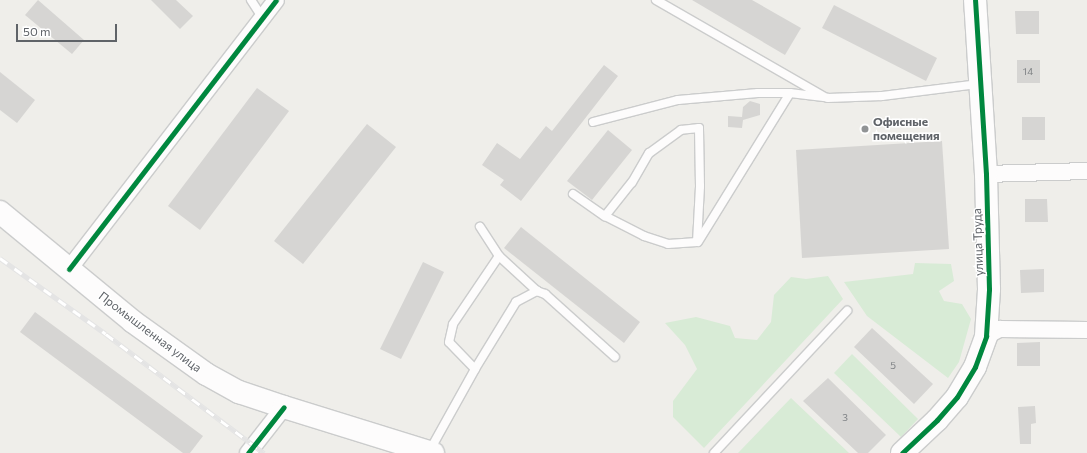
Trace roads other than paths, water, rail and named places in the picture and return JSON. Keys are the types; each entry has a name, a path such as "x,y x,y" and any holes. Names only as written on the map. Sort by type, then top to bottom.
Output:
{"main road":[{"name":"улица Труда","path":"902,453 937,420 958,397 975,367 986,336 989,289 986,174 979,84 975,0"},
{"name":"Промышленная улица","path":"0,212 177,356 239,392 431,452"}],"street":[{"path":"69,269 276,0"},
{"path":"986,174 1087,172"},
{"path":"986,336 1000,329 1087,330"},
{"path":"248,453 284,407"}],"lane":[{"path":"251,0 262,17"},
{"path":"656,0 828,98"},
{"path":"593,122 678,100 758,93 790,93 828,98 882,96 979,84"},
{"path":"697,242 790,93"},
{"path":"605,216 632,182 649,153 681,130 699,128 700,186 697,242"},
{"path":"573,194 605,216 644,236 668,244 697,242"},
{"path":"480,227 499,256 537,291 545,294 615,356"},
{"path":"475,369 449,342 453,324 499,256"},
{"path":"431,452 475,369 516,302 537,291"},
{"path":"714,453 847,311"}],"railway":[{"path":"0,258 106,334 264,453"}],"place":[{"name":"Офисные помещения","path":"865,129"}]}
